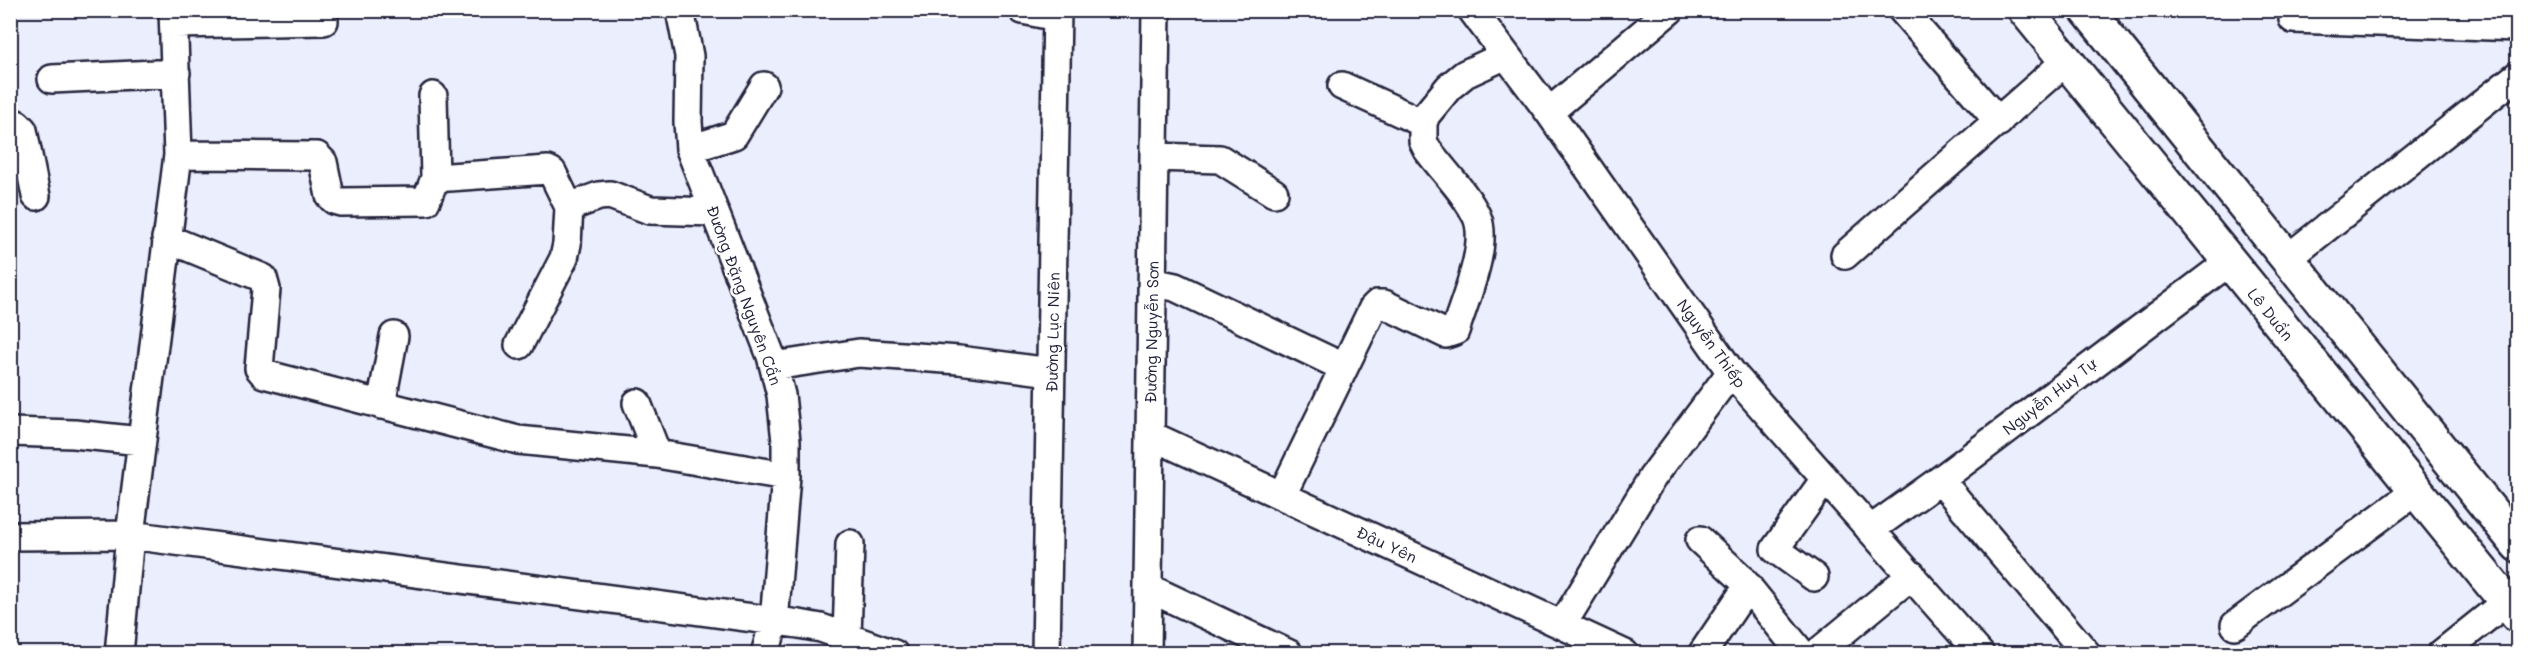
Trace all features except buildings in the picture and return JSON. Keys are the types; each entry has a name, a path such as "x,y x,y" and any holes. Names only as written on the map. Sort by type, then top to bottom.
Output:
{"main road":[{"name":"Lê Duẩn","path":"2025,10 2512,609"},
{"path":"2086,10 2517,545"},
{"path":"2249,286 2287,259"},
{"path":"2423,500 2466,480"}],"street":[{"name":"Đường Đặng Nguyên Cẩn","path":"680,10 689,56 690,148 774,366 784,416 786,476 774,621 765,654"},
{"path":"1023,10 1057,14"},
{"name":"Đường Nguyễn Sơn","path":"1147,654 1156,10"},
{"name":"Nguyễn Thiếp","path":"1472,10 1549,112 1731,372 1980,654"},
{"path":"1549,112 1670,10"},
{"path":"1902,10 1999,122"},
{"name":"Đường Lục Niên","path":"1046,654 1057,14"},
{"path":"119,654 141,441 178,155 174,17 324,21"},
{"path":"2293,19 2517,27"},
{"path":"1282,495 1343,367 1377,304 1384,304 1446,334 1455,331 1478,252 1480,230 1472,208 1427,149 1423,141 1423,123 1426,115 1456,80 1506,55"},
{"path":"1845,255 2066,61"},
{"path":"52,79 176,73"},
{"path":"2287,259 2517,75"},
{"path":"690,148 734,135 764,86"},
{"path":"1342,86 1423,123"},
{"path":"178,155 317,156 323,162 333,200 341,202 426,201 435,178 433,96"},
{"path":"10,123 17,124 22,130 36,195"},
{"path":"1154,158 1220,159 1274,193"},
{"path":"435,178 548,170 552,172 569,207 567,244 564,258 519,345"},
{"path":"569,207 599,196 610,195 650,210 714,212"},
{"path":"166,238 263,278 266,288 260,372 518,440 657,454 786,476"},
{"name":"Nguyễn Huy Tự","path":"1870,530 1941,480 2229,262"},
{"path":"1152,287 1156,283 1175,287 1343,367"},
{"path":"381,405 394,336"},
{"path":"774,366 859,353 959,360 1051,372"},
{"path":"1562,625 1652,478 1731,372"},
{"path":"637,403 657,454"},
{"path":"10,432 74,434 141,441"},
{"name":"Đậu Yên","path":"1150,435 1625,654"},
{"path":"1814,577 1775,549 1825,479"},
{"path":"1941,480 2087,654"},
{"path":"2235,625 2423,500"},
{"path":"10,536 130,535 821,628 845,646 894,654"},
{"path":"1700,540 1748,586 1802,654"},
{"path":"845,646 850,544"},
{"path":"1816,654 1911,575"},
{"path":"1148,585 1155,591 1289,654"},
{"path":"1702,654 1748,586"},
{"path":"2441,654 2512,609"}]}
